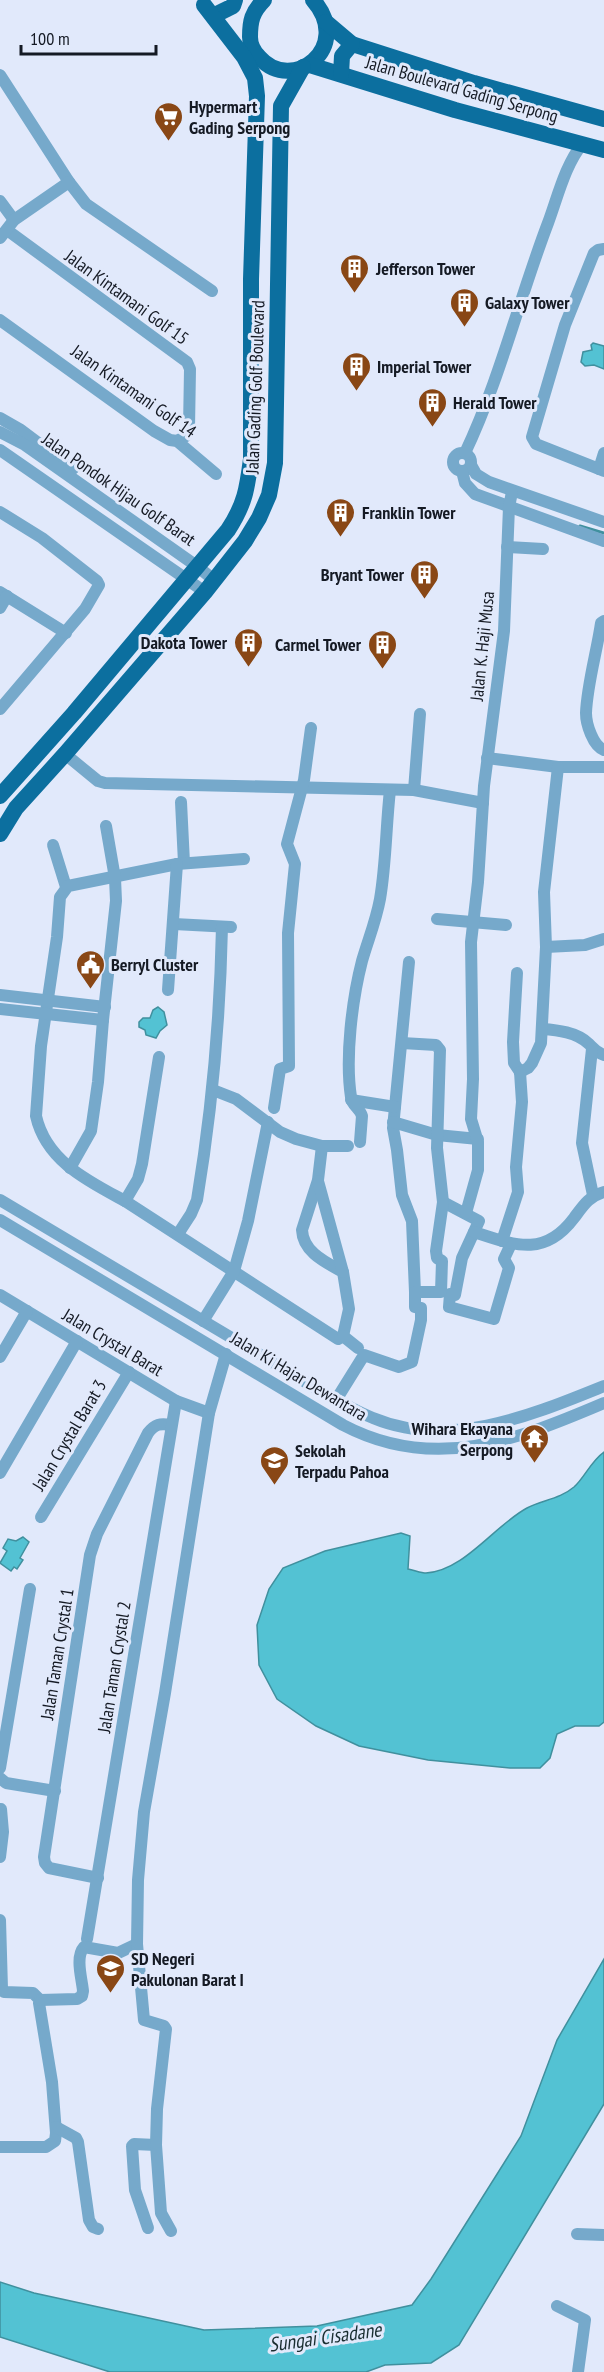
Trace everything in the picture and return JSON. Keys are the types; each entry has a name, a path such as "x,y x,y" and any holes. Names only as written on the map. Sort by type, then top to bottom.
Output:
{"main road":[{"path":"219,13 233,6 235,0"},
{"path":"250,42 249,22 255,9 264,0"},
{"path":"201,2 219,13 250,42"},
{"name":"Jalan Gading Golf Boulevard","path":"0,796 198,567 228,530 241,509 249,468 251,279 257,96 255,78 235,43 201,2"},
{"name":"Jalan Boulevard Gading Serpong","path":"320,8 352,44 445,75 604,119"},
{"name":"Jalan Gading Golf Boulevard","path":"0,834 16,808 65,754 245,542 269,495 275,463 281,106 307,66 325,45 320,8"},
{"name":"Jalan Boulevard Gading Serpong","path":"250,42 262,60 271,67 292,70 307,66 341,74 574,146 604,150"},
{"path":"341,74 342,56 352,44"},
{"path":"257,96 275,95 276,141 281,146"}],"street":[{"path":"0,75 69,182 86,204 212,291"},
{"path":"574,146 496,376 465,453 458,453 453,462 456,468 466,468 482,479 512,492 604,522"},
{"path":"0,201 7,229 69,182"},
{"name":"Jalan Kintamani Golf 15","path":"7,229 187,362 190,369 189,428 186,436 177,441"},
{"path":"604,249 594,253 570,314 532,436 536,444 602,470 604,453"},
{"name":"Jalan Kintamani Golf 14","path":"0,320 154,431 170,440 177,441 216,474"},
{"path":"0,418 21,430 170,538"},
{"name":"Jalan Pondok Hijau Golf Barat","path":"0,432 25,445 198,567 209,586"},
{"name":"Jalan Pondok Hijau Golf Barat","path":"0,450 186,579 209,586"},
{"path":"466,468 465,483 475,494 604,541"},
{"path":"54,487 64,473"},
{"name":"Jalan K. Haji Musa","path":"466,1213 478,1170 478,1139 471,1114 473,1079 472,923 487,758 504,631 509,507 512,492"},
{"path":"557,524 564,509"},
{"path":"0,512 42,538 98,583 98,590 66,633 5,696 0,709"},
{"path":"507,547 543,549"},
{"path":"0,608 4,594 66,633"},
{"path":"602,749 590,730 586,713 601,623 604,621"},
{"path":"414,790 420,714"},
{"path":"274,1108 280,1069 289,1066 288,933 295,864 287,844 302,788 311,728"},
{"path":"65,754 98,781 105,783 414,790 483,803"},
{"path":"487,758 558,767 604,767"},
{"path":"520,1072 528,1068 536,1057 541,1043 546,947 544,892 558,767"},
{"path":"213,1090 236,1099 280,1132 296,1139 322,1146 354,1144 362,1116 351,1100 352,1019 363,961 372,935 380,899 390,790"},
{"path":"168,990 181,864 181,802"},
{"path":"70,1168 88,1139 93,1124 98,1082 116,901 115,878 106,826"},
{"path":"53,844 66,887 60,897 57,937 41,1046 36,1116 44,1142 70,1168 94,1184 126,1200 336,1338 343,1336"},
{"path":"66,887 181,864 244,859"},
{"path":"437,919 506,925"},
{"path":"174,924 227,927 213,1090 197,1200 178,1234"},
{"path":"546,947 585,945 604,939"},
{"path":"336,1400 364,1355 399,1367 412,1362 421,1320 421,1308 415,1307 412,1221 402,1195 393,1122 409,962"},
{"path":"402,1043 436,1045 440,1050 437,1135 443,1202 436,1256 442,1261 449,1307 494,1319 509,1268 504,1260 506,1242 518,1192 516,1167 522,1102 520,1072 514,1064 513,1042 517,973"},
{"path":"0,995 105,1007"},
{"path":"0,1009 103,1020"},
{"path":"542,1029 562,1031 587,1042 592,1049 604,1055"},
{"path":"474,1232 529,1246 543,1244 569,1225 598,1194 582,1143 592,1049"},
{"path":"126,1200 138,1179 142,1164 159,1057"},
{"path":"351,1100 395,1107"},
{"path":"203,1321 234,1271 248,1221 268,1122"},
{"path":"393,1122 437,1135 478,1139"},
{"path":"322,1146 318,1180 302,1230 302,1238 311,1251 343,1272"},
{"path":"318,1180 343,1272 349,1309 343,1336"},
{"name":"Jalan Ki Hajar Dewantara","path":"0,1200 336,1400 374,1419 437,1431 507,1422 538,1413 604,1386"},
{"path":"415,1292 455,1295 462,1258 479,1221 443,1202"},
{"name":"Jalan Ki Hajar Dewantara","path":"0,1221 362,1435 389,1445 441,1450 485,1445 554,1425 604,1403"},
{"name":"Jalan Crystal Barat","path":"0,1295 176,1401 209,1413"},
{"path":"0,1357 27,1311"},
{"path":"343,1336 358,1348"},
{"path":"0,1473 77,1341"},
{"path":"171,2231 161,2213 156,2145 157,2109 166,2029 164,2026 144,2020 137,1944 138,1880 144,1812 209,1413 226,1354"},
{"name":"Jalan Crystal Barat 3","path":"41,1517 129,1372"},
{"name":"Jalan Taman Crystal 2","path":"87,1939 176,1401"},
{"name":"Jalan Taman Crystal 1","path":"98,1878 49,1868 44,1857 90,1555 97,1534 148,1433 154,1425 160,1423 171,1425"},
{"path":"0,1768 5,1709 30,1589"},
{"path":"0,1778 6,1783 55,1791"},
{"path":"0,1857 3,1832 1,1809"},
{"path":"0,1920 2,1989 4,1992 33,1993 40,2000 56,2127 55,2141 46,2147 0,2147"},
{"path":"40,2000 77,1999 82,1996 80,1959 81,1950 84,1947 118,1953 137,1944"},
{"path":"56,2127 76,2138 78,2142 89,2220 93,2227 98,2229"},
{"path":"147,2228 135,2190 132,2146 134,2144 156,2145"},
{"path":"577,2234 604,2235"},
{"path":"557,2306 585,2320 578,2372"}],"water":[{"path":"593,343 604,346 604,369 594,365 585,366 581,362 583,352 592,350"},
{"path":"158,1007 164,1012 167,1025 156,1038 146,1035 145,1030 139,1027 139,1022 143,1018 150,1018 153,1010"},
{"path":"604,1452 604,1722 599,1726 575,1726 557,1734 550,1758 540,1768 510,1768 428,1760 359,1746 316,1726 277,1699 259,1665 257,1625 269,1589 283,1568 325,1551 401,1533 410,1536 408,1569 426,1573 440,1570 466,1556 527,1508 569,1491"},
{"path":"23,1537 29,1542 20,1558 23,1560 17,1569 14,1567 11,1571 0,1563 7,1551 3,1548 8,1539 16,1541"},
{"name":"Sungai Cisadane","path":"604,1959 604,2104 459,2345 431,2363 385,2365 366,2372 110,2372 0,2337 0,2282 34,2293 204,2330 317,2326 412,2305 431,2279 521,2136 557,2040"}],"waterway":[{"path":"580,526 604,533"}],"place":[{"name":"Hypermart Gading Serpong","path":"168,142"},
{"name":"Jefferson Tower","path":"355,294"},
{"name":"Galaxy Tower","path":"464,328"},
{"name":"Imperial Tower","path":"356,392"},
{"name":"Herald Tower","path":"432,428"},
{"name":"Franklin Tower","path":"341,538"},
{"name":"Bryant Tower","path":"425,600"},
{"name":"Dakota Tower","path":"248,668"},
{"name":"Carmel Tower","path":"382,670"},
{"name":"Berryl Cluster","path":"90,990"},
{"name":"Wihara Ekayana Serpong","path":"534,1464"},
{"name":"Sekolah Terpadu Pahoa","path":"274,1486"},
{"name":"SD Negeri Pakulonan Barat I","path":"110,1994"}]}
